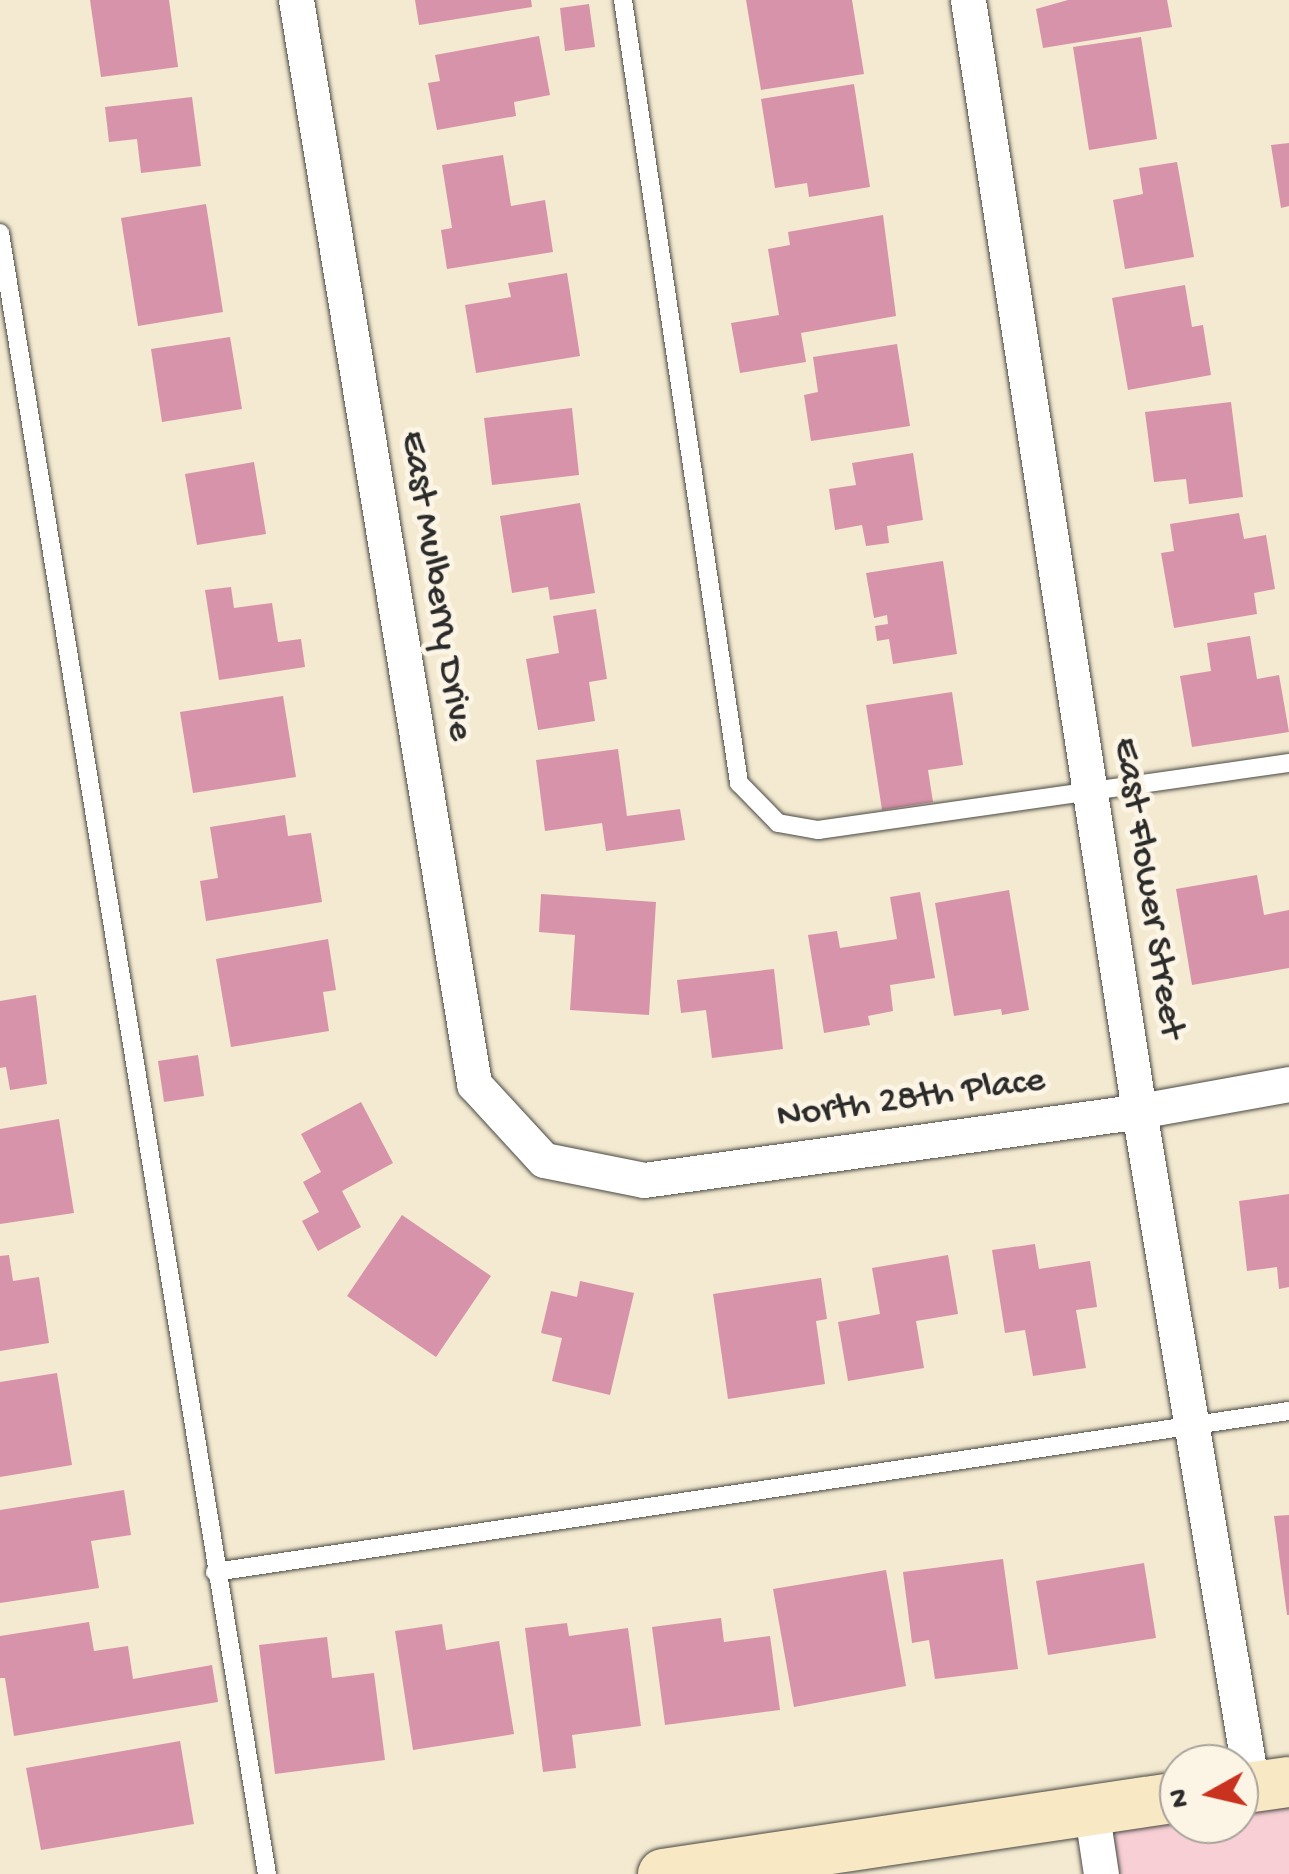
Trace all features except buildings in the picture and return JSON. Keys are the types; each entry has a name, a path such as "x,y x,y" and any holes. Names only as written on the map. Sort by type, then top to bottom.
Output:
{"street":[{"name":"East Mulberry Drive","path":"296,0 474,1084 544,1160"},
{"name":"East Flower Street","path":"968,0 1139,1111 1191,1425 1260,1786"},
{"name":"North 28th Place","path":"544,1160 644,1180 1139,1111 1289,1084"},
{"path":"695,1872 1159,1799"},
{"path":"1091,1808 1100,1874"}],"lane":[{"path":"623,0 740,784 778,822 818,830 1289,762"},
{"path":"0,232 267,1874"},
{"path":"215,1572 1289,1411"}],"shaded area":[{"path":"1289,1782 1289,1874 1101,1874 1091,1808 1159,1800 1159,1844 1259,1844 1259,1786"}]}
